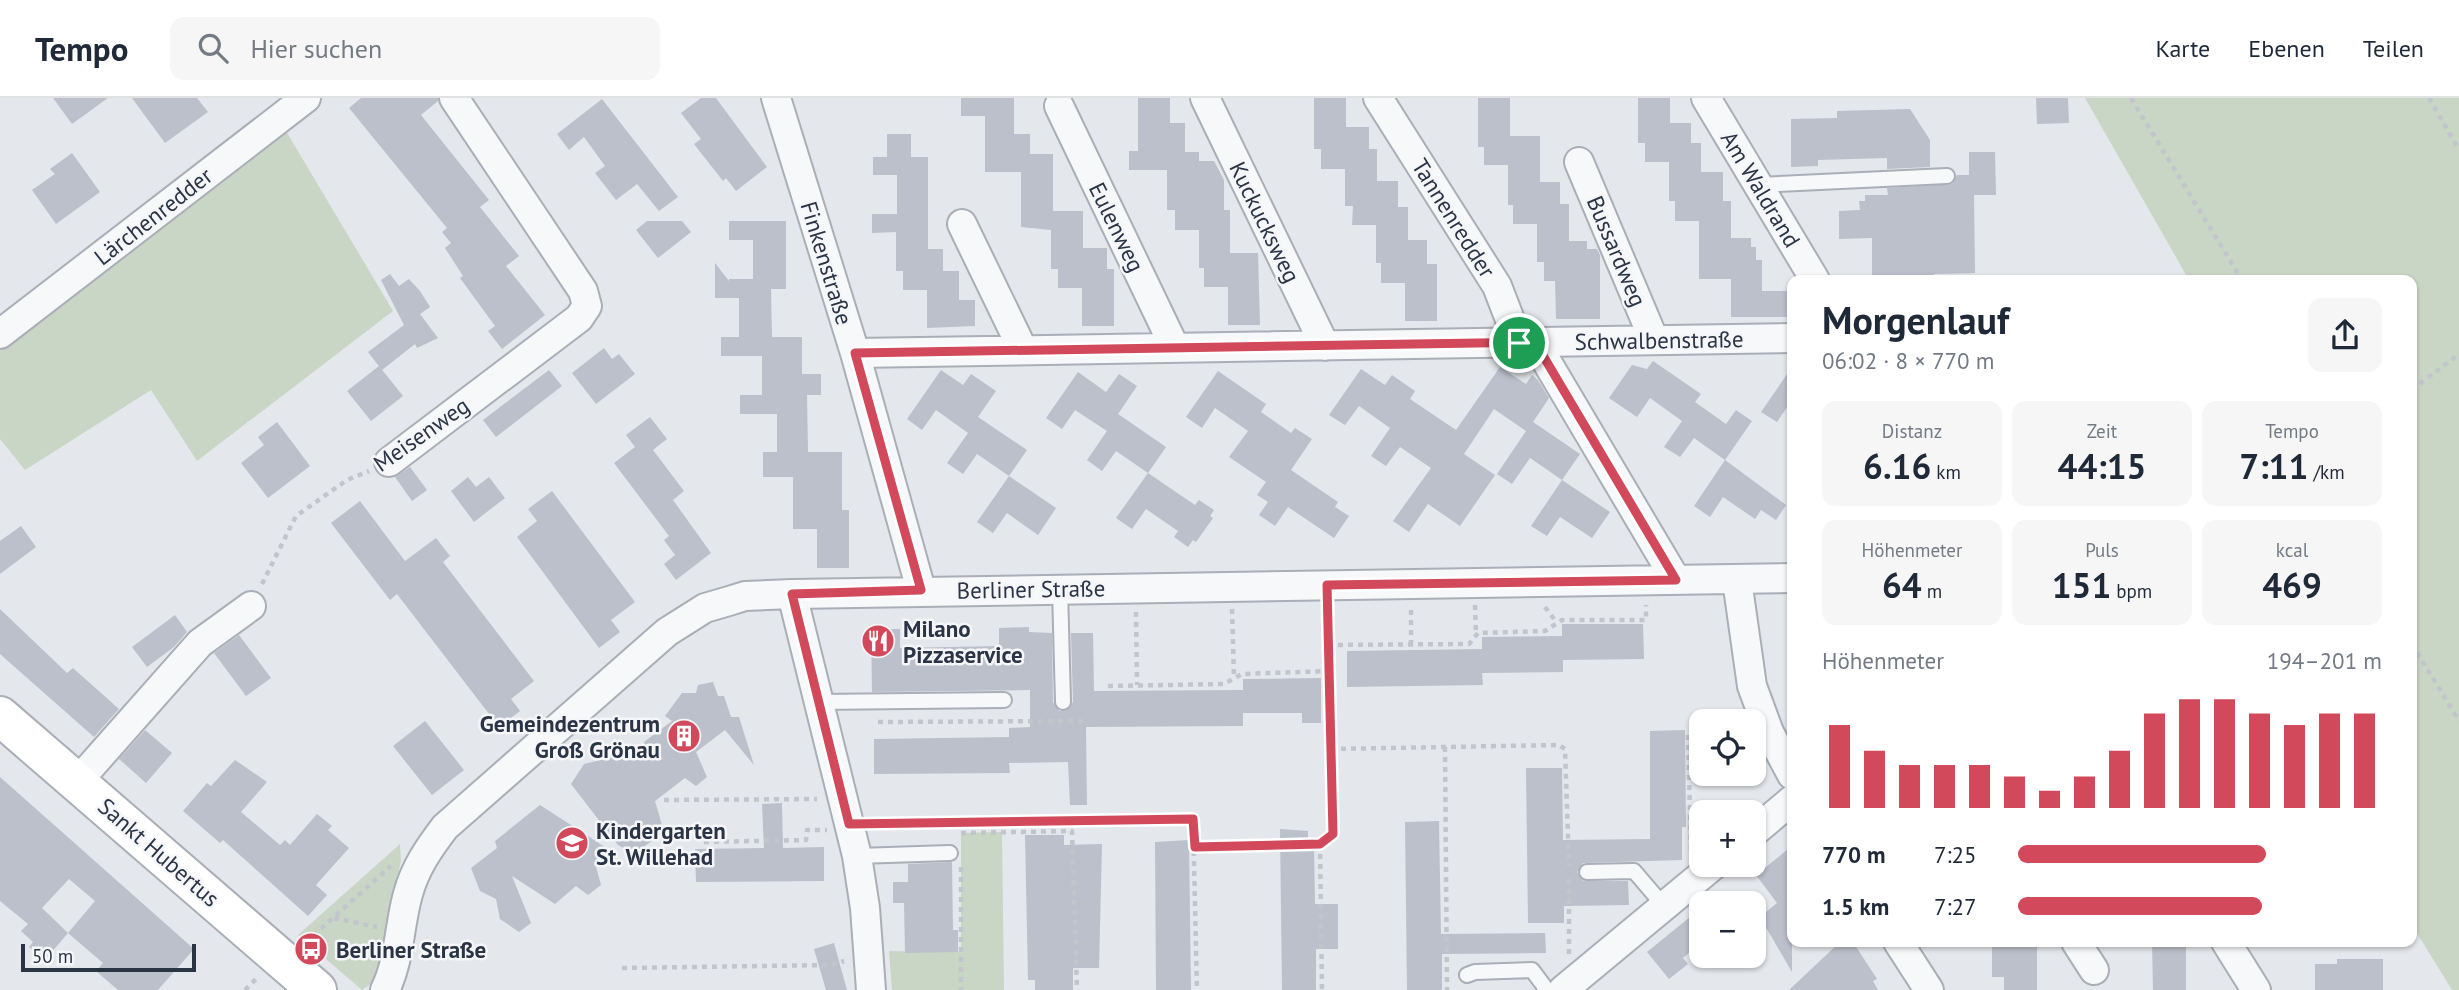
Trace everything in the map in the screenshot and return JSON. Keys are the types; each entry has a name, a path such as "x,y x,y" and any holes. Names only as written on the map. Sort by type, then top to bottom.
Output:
{"main road":[{"name":"Sankt Hubertus","path":"0,716 317,990"}],"street":[{"name":"Lärchenredder","path":"0,334 306,98"},
{"name":"Meisenweg","path":"389,462 579,318 587,306 583,291 454,98"},
{"name":"Finkenstraße","path":"776,98 855,353 921,590"},
{"name":"Kuckucksweg","path":"1205,98 1325,346"},
{"name":"Tannenredder","path":"1378,98 1497,286 1527,342 1676,580"},
{"name":"Am Waldrand","path":"1706,98 1812,275"},
{"name":"Eulenweg","path":"1059,106 1175,348"},
{"name":"Bussardweg","path":"1579,162 1654,340"},
{"path":"962,224 1023,350"},
{"name":"Schwalbenstraße","path":"855,353 1787,338"},
{"name":"Berliner Straße","path":"385,990 395,962 408,894 421,859 445,827 667,632 705,608 745,596 921,590 1787,578"},
{"path":"1737,580 1752,686 1769,732 1787,766"},
{"path":"792,594 842,818 857,856 871,990"},
{"path":"77,782 200,643 251,606"},
{"path":"1766,822 1787,804"},
{"path":"1573,982 1700,877"},
{"path":"1901,947 1929,990"},
{"path":"2079,947 2094,970"},
{"path":"2229,947 2256,990"}],"lane":[{"path":"1758,185 1947,176"},
{"path":"1060,589 1063,702"},
{"path":"817,702 1004,700"},
{"path":"857,856 957,853"},
{"path":"1587,872 1634,871 1664,906"},
{"path":"1467,975 1532,970 1547,990"}],"path":[{"path":"2131,98 2150,134 2239,275"},
{"path":"2430,98 2459,150"},
{"path":"2417,386 2459,354"},
{"name":"Meisenweg","path":"251,606 296,516 347,480 389,462"},
{"path":"1195,847 1320,844 1333,834 1327,585"},
{"path":"1135,587 1136,685"},
{"path":"1545,608 1557,623"},
{"path":"1475,613 1476,636"},
{"path":"1411,617 1411,645"},
{"path":"1328,645 1469,644 1478,633 1545,631 1562,620 1646,620"},
{"path":"1233,636 1234,678"},
{"path":"2417,652 2459,721"},
{"path":"1108,686 1224,684 1242,674 1329,671"},
{"path":"872,722 1083,721"},
{"path":"1688,735 1692,884"},
{"path":"1331,749 1559,745 1565,749 1569,962 1573,982"},
{"path":"1445,747 1447,990"},
{"path":"664,800 842,818 959,824 1193,819 1197,990"},
{"path":"704,842 806,840 807,830 842,818"},
{"path":"959,824 961,833 957,853 961,990"},
{"path":"961,833 1072,831 1077,990"},
{"path":"1320,844 1322,990"},
{"path":"303,945 394,863"},
{"path":"333,918 401,932"},
{"path":"622,968 832,965 868,953"},
{"path":"245,990 256,978"}],"green space":[{"path":"2085,98 2459,98 2459,990 2452,990 2417,933 2417,275 2186,275"},
{"path":"283,126 393,311 197,461 151,390 25,470 0,439 0,348"},
{"path":"1002,832 1004,990 892,990 889,951 961,952 961,833"},
{"path":"400,844 401,861 386,923 390,940 375,981 362,990 298,935"}],"building":[{"path":"53,98 108,98 72,124"},
{"path":"132,98 197,98 208,112 165,143"},
{"path":"361,98 438,98 438,101 421,115 489,200 480,207 519,256 506,266 545,315 502,349 488,331 495,326 460,278 463,276 445,248 451,243 442,232 447,228 349,108"},
{"path":"701,98 716,98 767,167 736,191 726,178 723,181 694,144 701,139 681,113"},
{"path":"961,98 1014,98 1014,134 1030,134 1030,154 1053,154 1053,211 1083,211 1083,248 1107,248 1107,269 1114,269 1114,326 1082,326 1082,288 1058,288 1058,269 1051,269 1051,230 1021,227 1021,172 985,172 985,116 961,116"},
{"path":"1138,98 1170,98 1170,123 1185,123 1185,152 1199,152 1199,161 1214,161 1224,180 1224,210 1230,210 1230,253 1258,253 1260,325 1228,325 1228,287 1204,287 1204,268 1199,268 1199,230 1175,230 1175,210 1167,210 1167,170 1129,170 1129,151 1138,151"},
{"path":"1314,98 1346,98 1346,127 1369,127 1369,149 1377,149 1377,181 1398,181 1398,207 1408,207 1408,240 1427,240 1427,264 1437,264 1437,321 1405,321 1405,283 1381,283 1381,263 1376,263 1376,225 1352,225 1353,206 1345,206 1345,169 1321,169 1321,149 1314,149"},
{"path":"1478,98 1510,98 1510,136 1540,136 1540,182 1560,182 1560,204 1569,204 1569,241 1587,241 1587,249 1597,249 1600,255 1600,319 1556,319 1555,281 1544,281 1544,262 1537,262 1537,224 1513,224 1513,205 1508,205 1508,165 1484,165 1484,147 1478,147"},
{"path":"1638,98 1670,98 1670,123 1691,123 1691,143 1701,143 1701,172 1723,172 1723,201 1731,201 1731,238 1751,238 1751,247 1756,247 1756,260 1762,260 1762,291 1787,291 1787,317 1731,317 1731,279 1699,279 1699,221 1675,221 1675,201 1669,201 1669,162 1645,162 1645,143 1638,143"},
{"path":"2036,98 2068,98 2069,123 2037,124"},
{"path":"602,99 678,197 659,211 637,184 616,200 595,173 605,166 584,137 569,150 557,134"},
{"path":"1910,109 1930,140 1930,167 1887,169 1887,158 1818,160 1818,166 1791,167 1791,119 1837,118 1837,111"},
{"path":"887,134 911,134 911,157 928,157 928,249 943,249 943,271 959,271 959,300 975,300 975,326 927,328 927,290 903,290 903,271 896,271 896,232 872,233 872,214 897,214 897,175 873,175 873,157 887,157"},
{"path":"1969,152 1995,152 1996,195 1974,195 1975,273 1872,275 1872,238 1839,239 1839,211 1860,210 1859,201 1865,201 1865,195 1888,195 1887,188 1952,184 1957,175 1969,175"},
{"path":"72,153 100,192 56,224 32,190 55,174 50,169"},
{"path":"647,221 682,221 691,232 658,258 636,230"},
{"path":"729,221 786,221 786,289 771,289 772,337 802,337 802,374 821,374 821,395 807,395 808,452 842,452 842,510 849,510 849,568 817,568 817,529 793,529 793,477 763,477 763,452 777,452 777,414 740,414 740,395 762,395 762,356 721,356 721,337 739,337 739,298 715,298 715,263 729,281 753,279 753,240 729,240"},
{"path":"390,274 399,286 409,279 420,291 430,307 420,314 438,338 417,348 415,344 382,370 368,352 404,325 381,280"},
{"path":"604,348 612,359 619,354 635,374 596,404 572,373"},
{"path":"1653,361 1701,394 1695,402 1726,424 1736,410 1752,421 1725,460 1694,438 1680,457 1664,447 1682,421 1650,398 1637,417 1609,398 1632,365 1647,369"},
{"path":"379,366 403,396 371,421 347,391"},
{"path":"1500,367 1526,384 1532,375 1538,380 1549,398 1533,422 1580,454 1562,480 1530,458 1512,484 1497,474 1526,431 1494,409 1464,454 1495,475 1460,526 1428,504 1409,532 1393,521 1431,468 1400,447 1386,466 1371,456 1390,428 1359,406 1345,425 1329,415 1361,369 1385,385 1392,375 1415,391 1410,399 1456,430"},
{"path":"549,370 562,386 496,437 483,420"},
{"path":"941,370 963,385 971,374 996,391 978,417 1027,450 1009,476 977,454 963,474 947,463 968,433 936,410 922,430 907,419"},
{"path":"1218,371 1266,404 1261,412 1291,433 1295,428 1312,439 1291,470 1338,502 1335,507 1349,516 1334,538 1288,507 1275,526 1259,515 1268,502 1257,495 1266,482 1229,457 1248,431 1215,408 1202,428 1186,417"},
{"path":"1078,372 1106,392 1119,374 1137,386 1118,414 1166,447 1148,473 1116,451 1102,471 1087,460 1107,431 1075,410 1062,429 1046,418"},
{"path":"1787,374 1787,407 1777,422 1761,412"},
{"path":"650,417 667,439 653,450 684,491 673,500 711,553 676,580 664,564 675,555 664,540 669,536 614,463 635,447 626,435"},
{"path":"277,422 310,466 268,498 241,463 264,445 258,437"},
{"path":"1725,460 1786,505 1776,520 1761,510 1755,519 1723,497 1710,517 1694,506"},
{"path":"410,467 427,490 412,501 395,477"},
{"path":"1148,473 1195,505 1199,500 1214,510 1210,516 1213,518 1196,542 1193,540 1188,547 1174,537 1178,531 1146,509 1132,529 1116,518"},
{"path":"1009,476 1056,508 1038,535 1007,513 993,533 977,522"},
{"path":"468,477 476,487 489,477 505,498 474,522 451,491"},
{"path":"1562,480 1610,512 1592,538 1560,517 1547,536 1531,526"},
{"path":"552,491 635,602 611,620 620,632 599,648 517,537 537,521 528,509"},
{"path":"360,501 405,561 436,538 450,556 443,562 534,681 511,699 520,711 499,727 397,594 390,600 331,523"},
{"path":"21,526 36,547 0,574 0,541"},
{"path":"0,609 67,673 73,668 119,709 94,737 0,654"},
{"path":"175,615 187,632 174,647 147,667 132,647"},
{"path":"1562,624 1643,624 1644,659 1563,660 1563,672 1482,673 1483,685 1347,687 1347,651 1482,649 1482,637 1562,636"},
{"path":"1029,627 1029,632 1052,633 1053,702 1059,711 1067,710 1073,702 1071,633 1093,633 1094,691 1243,690 1243,679 1321,678 1321,723 1302,723 1302,713 1243,713 1243,726 1086,727 1087,805 1070,805 1068,762 1009,763 1010,773 874,774 874,739 1009,737 1009,728 1030,727 1030,690 872,692 871,629 900,629 900,648 999,646 999,628"},
{"path":"239,635 271,678 246,696 214,653"},
{"path":"713,682 718,696 724,696 731,717 739,717 754,765 725,730 696,752 707,777 696,786 685,778 655,801 664,832 634,854 618,845 571,784 584,764 646,749 644,742 672,721 665,716 682,693 696,693 698,685"},
{"path":"425,721 464,770 432,795 393,746"},
{"path":"145,730 172,753 146,783 119,759"},
{"path":"1685,730 1686,827 1682,827 1682,860 1583,863 1577,872 1583,881 1628,881 1629,905 1564,906 1564,923 1528,923 1526,768 1562,768 1563,840 1650,839 1650,731"},
{"path":"235,760 267,782 241,812 280,845 285,840 290,845 317,814 332,826 328,830 349,848 316,885 327,895 308,916 223,840 220,843 183,811 207,783 211,786"},
{"path":"0,777 194,949 158,990 118,990 96,971 103,963 68,933 45,960 29,947 33,942 21,931 28,924 0,901","holes":["69,879 95,901 68,933 42,908"]},
{"path":"782,803 783,848 824,847 824,881 696,882 695,849 764,848 762,804"},
{"name":"Kindergarten St. Willehad","path":"540,805 611,851 595,863 601,885 588,895 576,886 555,904 512,876 531,923 519,932 500,919 496,899 480,891 471,868 497,848 495,841"},
{"path":"1439,821 1441,934 1545,933 1546,953 1442,954 1442,990 1407,990 1405,822"},
{"path":"1280,829 1308,831 1308,846 1314,846 1315,904 1338,904 1338,949 1316,949 1316,990 1282,990"},
{"path":"1025,835 1064,835 1064,845 1102,844 1099,968 1073,968 1073,990 1035,990 1035,980 1028,980"},
{"path":"1189,840 1191,990 1156,990 1155,842"},
{"path":"1787,850 1787,947 1792,947 1792,972 1766,927 1766,912 1777,903 1758,877 1766,877 1766,867"},
{"path":"952,862 953,930 958,930 958,952 905,953 904,903 893,903 893,882 908,882 908,864"},
{"path":"1689,918 1689,953 1683,958 1688,964 1669,979 1647,952"},
{"path":"834,943 847,990 826,990 814,949"},
{"path":"1835,947 1856,947 1877,979 1873,981 1878,990 1789,990"},
{"path":"1992,947 2037,947 2037,990 2004,990 2004,977 1992,977"},
{"path":"2152,947 2186,947 2186,990 2153,990"},
{"path":"2337,959 2383,959 2383,990 2315,990 2315,964 2337,964"}],"place":[{"name":"Milano Pizzaservice","path":"878,641"},
{"name":"Gemeindezentrum Groß Grönau","path":"684,736"},
{"name":"Kindergarten St. Willehad","path":"572,843"},
{"name":"Berliner Straße","path":"311,949"}],"route":[{"path":"1535,342 1676,580 1327,585 1333,834 1320,844 1195,847 1193,819 849,824 792,594 921,590 855,353 1519,343 1535,342"}]}
